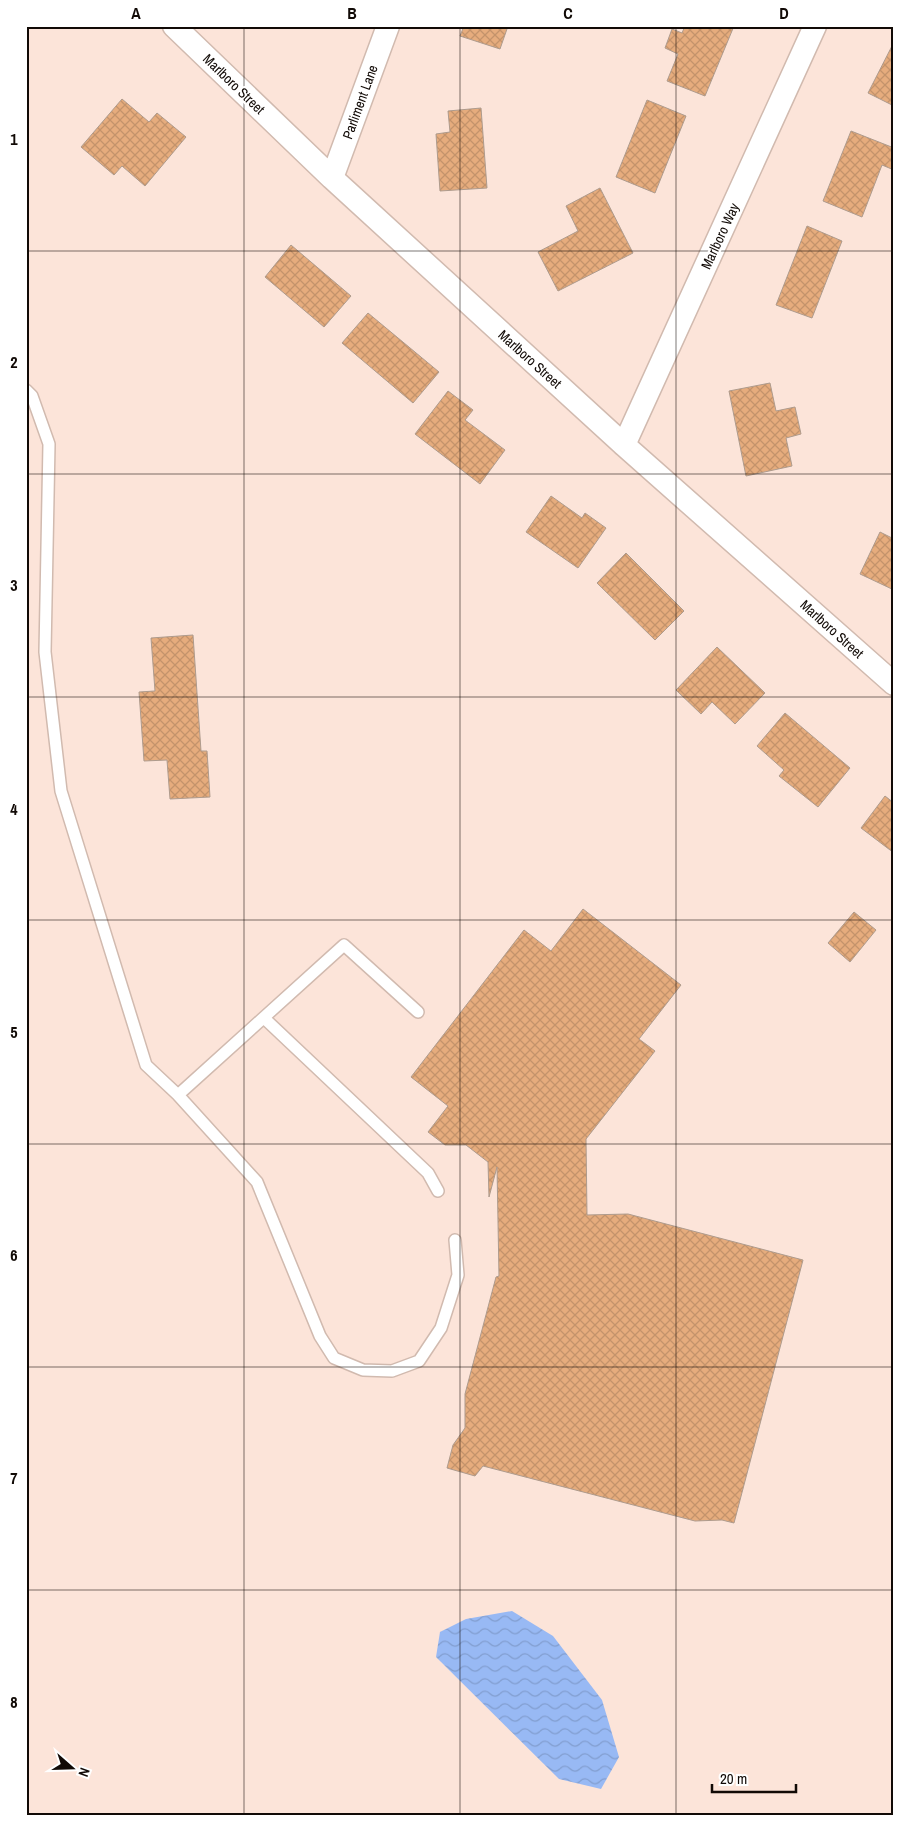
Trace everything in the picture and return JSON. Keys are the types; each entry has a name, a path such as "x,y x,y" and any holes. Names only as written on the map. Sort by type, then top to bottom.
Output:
{"street":[{"name":"Marlboro Street","path":"174,26 332,178 624,445 894,684"},
{"name":"Parliment Lane","path":"332,178 388,26"},
{"name":"Marlboro Way","path":"624,445 815,26"}],"lane":[{"path":"26,390 32,396 50,444 45,652 60,791 146,1065 178,1095 257,1182 320,1336 334,1358 363,1370 392,1371 419,1361 440,1328 458,1275 455,1240"},
{"path":"178,1095 344,945 418,1012"},
{"path":"264,1018 428,1173 438,1191"}],"water":[{"path":"512,1611 553,1636 602,1700 619,1757 601,1789 559,1779 436,1657 440,1632 466,1619"}],"building":[{"path":"464,26 508,26 500,49 460,36"},
{"path":"685,26 734,26 705,96 667,81 678,54 665,48 672,29 682,33"},
{"path":"894,42 894,106 868,93"},
{"path":"122,99 149,122 157,113 186,137 145,186 122,166 114,175 81,147"},
{"path":"647,100 686,116 655,193 616,177"},
{"path":"481,108 487,188 440,191 436,134 450,132 448,111"},
{"path":"851,131 894,148 894,170 882,165 862,217 823,201"},
{"path":"600,188 633,253 558,291 538,252 578,231 566,206"},
{"path":"807,226 842,241 812,318 776,305"},
{"path":"291,245 351,296 324,327 265,277"},
{"path":"368,313 439,372 413,403 342,343"},
{"path":"770,383 776,411 795,407 801,434 786,438 792,466 746,476 729,391"},
{"path":"448,391 473,410 465,420 505,450 480,484 415,434"},
{"path":"551,496 582,518 585,513 606,528 578,568 526,532"},
{"path":"880,532 894,539 894,590 860,574"},
{"path":"626,553 684,611 655,640 597,583"},
{"path":"193,635 201,751 207,751 210,797 170,799 167,760 144,761 139,692 155,691 151,638"},
{"path":"717,647 765,693 735,724 712,702 701,714 676,690"},
{"path":"785,713 850,768 818,807 779,776 784,770 757,746"},
{"path":"885,796 894,803 894,853 861,828"},
{"path":"583,909 681,985 639,1039 655,1051 586,1139 587,1215 628,1214 803,1260 734,1523 722,1520 695,1521 483,1466 475,1476 447,1468 453,1445 465,1428 465,1394 496,1277 499,1276 497,1167 489,1197 488,1162 466,1145 445,1145 428,1132 448,1106 411,1077 524,930 551,951"},
{"path":"854,912 876,930 850,962 828,943"}]}
